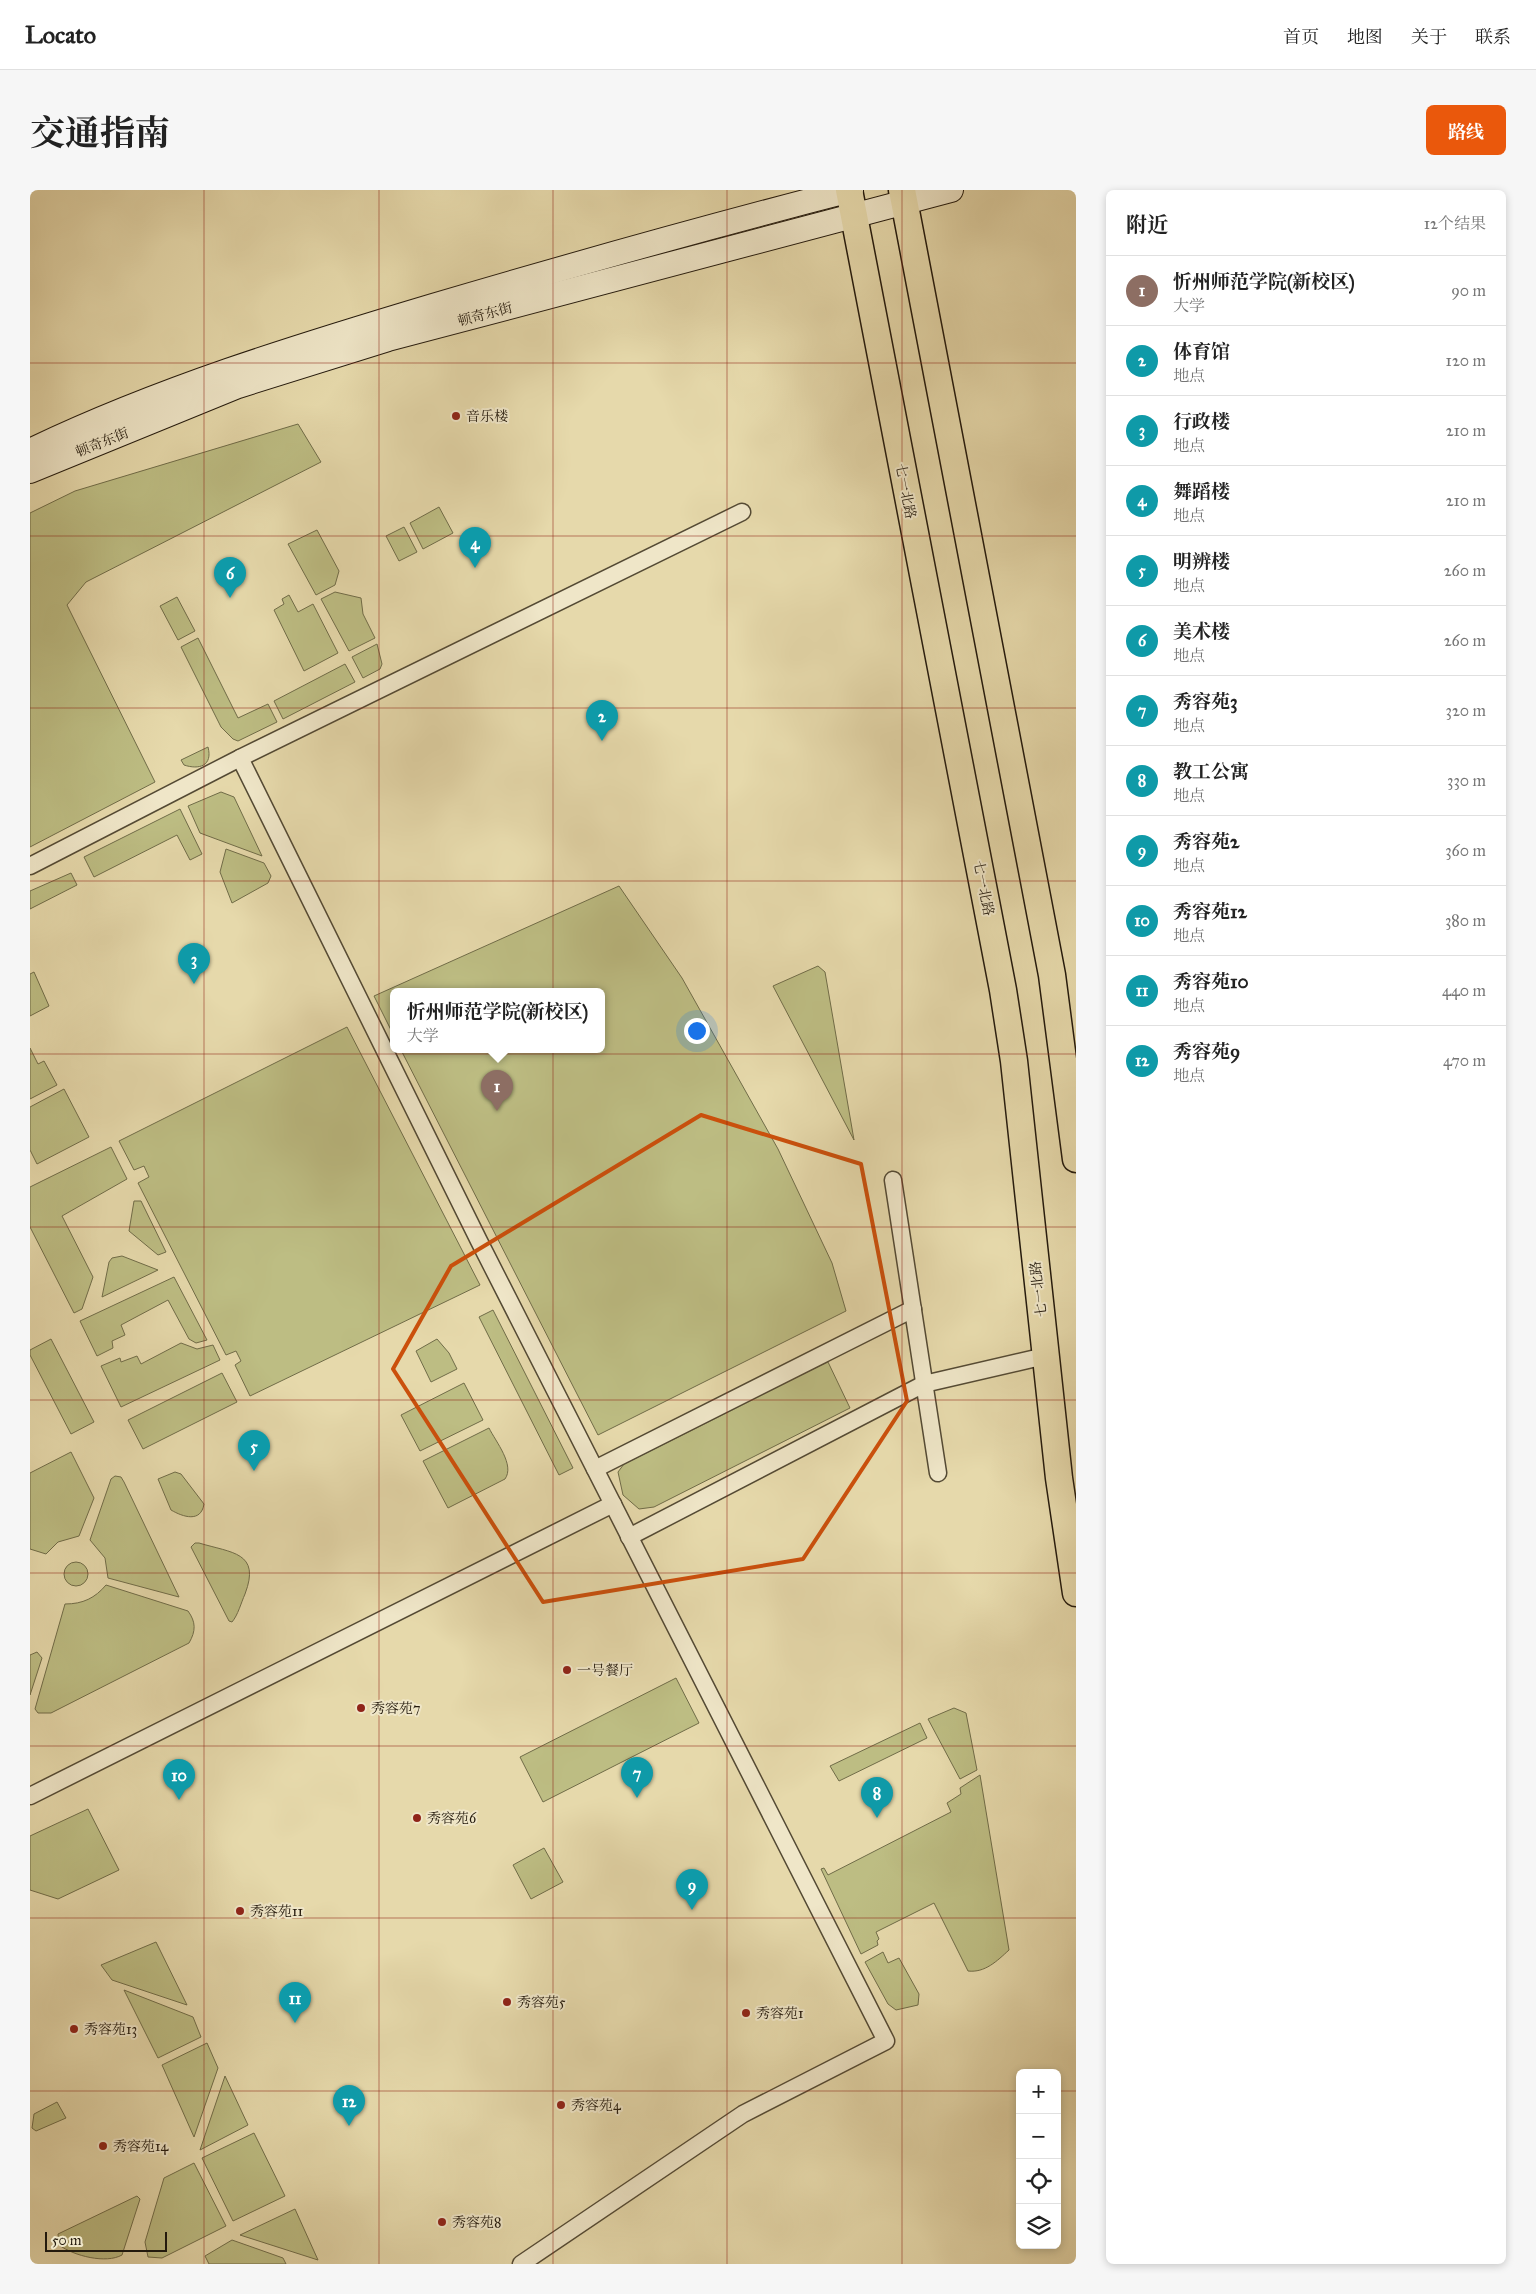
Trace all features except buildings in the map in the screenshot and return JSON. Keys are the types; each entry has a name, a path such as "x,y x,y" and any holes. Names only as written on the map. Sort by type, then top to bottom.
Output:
{"main road":[{"name":"顿奇东街","path":"30,452 73,430 204,379 352,331 579,263 849,190"},
{"name":"七一北路","path":"849,190 1004,990 1014,1061 1059,1478 1076,1593"},
{"name":"顿奇东街","path":"30,471 238,386 379,342 854,216 903,196 951,190"},
{"path":"903,196 1052,975 1076,1159"}],"street":[{"path":"30,866 240,758 742,512"},
{"path":"240,758 479,1241 886,2041 743,2114 521,2264"},
{"path":"893,1180 938,1473"},
{"path":"595,1469 913,1309"},
{"path":"629,1537 924,1384 1045,1356"},
{"path":"30,1796 613,1504"}],"highlighted area":[{"path":"701,1115 861,1164 907,1401 803,1559 543,1602 393,1369 451,1266"}],"green space":[{"path":"298,424 321,462 86,582 67,605 155,782 30,847 30,513 75,491"},
{"path":"439,507 453,533 423,549 410,523"},
{"path":"404,527 417,552 399,561 386,536"},
{"path":"317,530 339,571 335,585 316,595 288,544"},
{"path":"335,592 361,598 363,614 375,638 349,651 321,599"},
{"path":"289,595 298,612 313,604 338,653 304,671 274,610 284,604 282,599"},
{"path":"177,597 195,631 178,640 160,606"},
{"path":"198,638 238,718 268,704 277,722 238,741 233,739 221,727 181,647"},
{"path":"377,644 382,664 380,669 363,678 352,657"},
{"path":"345,664 355,682 283,719 274,701"},
{"path":"208,747 208,759 204,765 195,767 184,765 181,760"},
{"path":"221,792 234,797 262,856 200,833 188,806"},
{"path":"180,809 202,854 190,860 177,835 94,877 84,857"},
{"path":"226,849 264,863 271,876 268,883 232,903 220,872"},
{"path":"71,873 77,885 30,909 30,891"},
{"path":"619,886 682,978 778,1149 832,1263 846,1311 598,1435 403,1053 605,1053 605,988 392,988"},
{"path":"818,966 825,972 854,1140 773,986"},
{"path":"34,972 49,1006 30,1016 30,974"},
{"path":"390,989 390,1028 374,996"},
{"path":"347,1027 480,1285 250,1396 235,1365 241,1361 236,1351 226,1355 138,1183 149,1177 144,1166 134,1170 119,1141"},
{"path":"30,1048 38,1064 44,1061 57,1085 30,1099"},
{"path":"64,1089 89,1137 37,1164 30,1150 30,1107"},
{"path":"111,1147 127,1179 62,1216 93,1277 82,1309 74,1313 30,1227 30,1187"},
{"path":"134,1201 141,1201 166,1252 158,1255 129,1231"},
{"path":"122,1256 158,1270 102,1297 109,1262 112,1258"},
{"path":"174,1277 207,1340 196,1343 189,1339 168,1300 121,1325 125,1335 112,1341 113,1348 97,1356 80,1321"},
{"path":"493,1310 573,1468 559,1475 479,1317"},
{"path":"51,1339 94,1422 71,1434 30,1355 30,1350"},
{"path":"437,1339 449,1353 457,1369 431,1382 416,1351"},
{"path":"181,1343 197,1349 213,1345 220,1360 121,1407 101,1366 120,1358 121,1362 137,1356 141,1364"},
{"path":"828,1362 850,1408 654,1507 639,1509 623,1495 618,1472 624,1464"},
{"path":"222,1373 237,1402 143,1449 128,1420"},
{"path":"464,1383 483,1420 420,1451 401,1415"},
{"path":"489,1428 506,1460 508,1467 505,1479 448,1508 423,1461"},
{"path":"71,1452 94,1498 79,1536 58,1542 46,1554 30,1549 30,1473"},
{"path":"175,1472 181,1474 204,1504 199,1514 191,1517 171,1510 158,1479"},
{"path":"115,1476 121,1477 124,1482 179,1597 108,1578 105,1558 90,1540 111,1479"},
{"path":"195,1543 232,1552 246,1562 249,1570 249,1580 239,1609 232,1622 229,1621 191,1547"},
{"path":"76,1562 81,1563 87,1569 87,1579 81,1585 76,1586 71,1585 65,1579 64,1574 65,1569 71,1563"},
{"path":"106,1585 188,1611 193,1619 194,1627 189,1643 51,1713 38,1713 35,1709 65,1604 77,1603 88,1599"},
{"path":"37,1652 42,1658 30,1695 30,1655"},
{"path":"676,1678 699,1723 543,1802 520,1757"},
{"path":"954,1708 966,1713 977,1770 960,1779 928,1719"},
{"path":"920,1723 927,1738 839,1781 830,1766"},
{"path":"980,1775 1009,1950 985,1968 968,1971 934,1903 876,1932 879,1939 877,1941 878,1945 861,1954 821,1869 824,1868 828,1875 951,1812 947,1803 961,1794 960,1788"},
{"path":"88,1809 119,1870 58,1899 30,1890 30,1836"},
{"path":"544,1848 563,1882 531,1899 513,1865"},
{"path":"156,1942 187,2005 112,1980 101,1965"},
{"path":"883,1952 888,1963 899,1958 919,1994 918,2005 896,2010 888,2004 865,1962"},
{"path":"124,1990 193,2017 201,2037 158,2058"},
{"path":"207,2043 218,2068 194,2137 162,2065"},
{"path":"225,2076 248,2125 200,2150"},
{"path":"57,2102 66,2118 36,2131 32,2128 34,2114"},
{"path":"254,2133 285,2196 233,2221 202,2158"},
{"path":"194,2163 226,2226 162,2258 148,2257 145,2242 164,2178"},
{"path":"137,2196 140,2199 122,2255 108,2259 90,2258 59,2245 58,2234"},
{"path":"295,2209 318,2260 240,2235"},
{"path":"232,2240 283,2258 286,2264 209,2264 205,2256"}],"place":[{"name":"音乐楼","path":"456,416"},
{"name":"舞蹈楼","path":"475,568"},
{"name":"美术楼","path":"230,598"},
{"name":"体育馆","path":"602,741"},
{"name":"行政楼","path":"194,984"},
{"name":"忻州师范学院(新校区)","path":"497,1111"},
{"name":"明辨楼","path":"254,1471"},
{"name":"一号餐厅","path":"567,1670"},
{"name":"秀容苑7","path":"361,1708"},
{"name":"秀容苑3","path":"637,1798"},
{"name":"秀容苑12","path":"179,1800"},
{"name":"秀容苑6","path":"417,1818"},
{"name":"教工公寓","path":"877,1818"},
{"name":"秀容苑2","path":"692,1910"},
{"name":"秀容苑11","path":"240,1911"},
{"name":"秀容苑5","path":"507,2002"},
{"name":"秀容苑1","path":"746,2013"},
{"name":"秀容苑10","path":"295,2023"},
{"name":"秀容苑13","path":"74,2029"},
{"name":"秀容苑4","path":"561,2105"},
{"name":"秀容苑9","path":"349,2126"},
{"name":"秀容苑14","path":"103,2146"},
{"name":"秀容苑8","path":"442,2222"}]}
